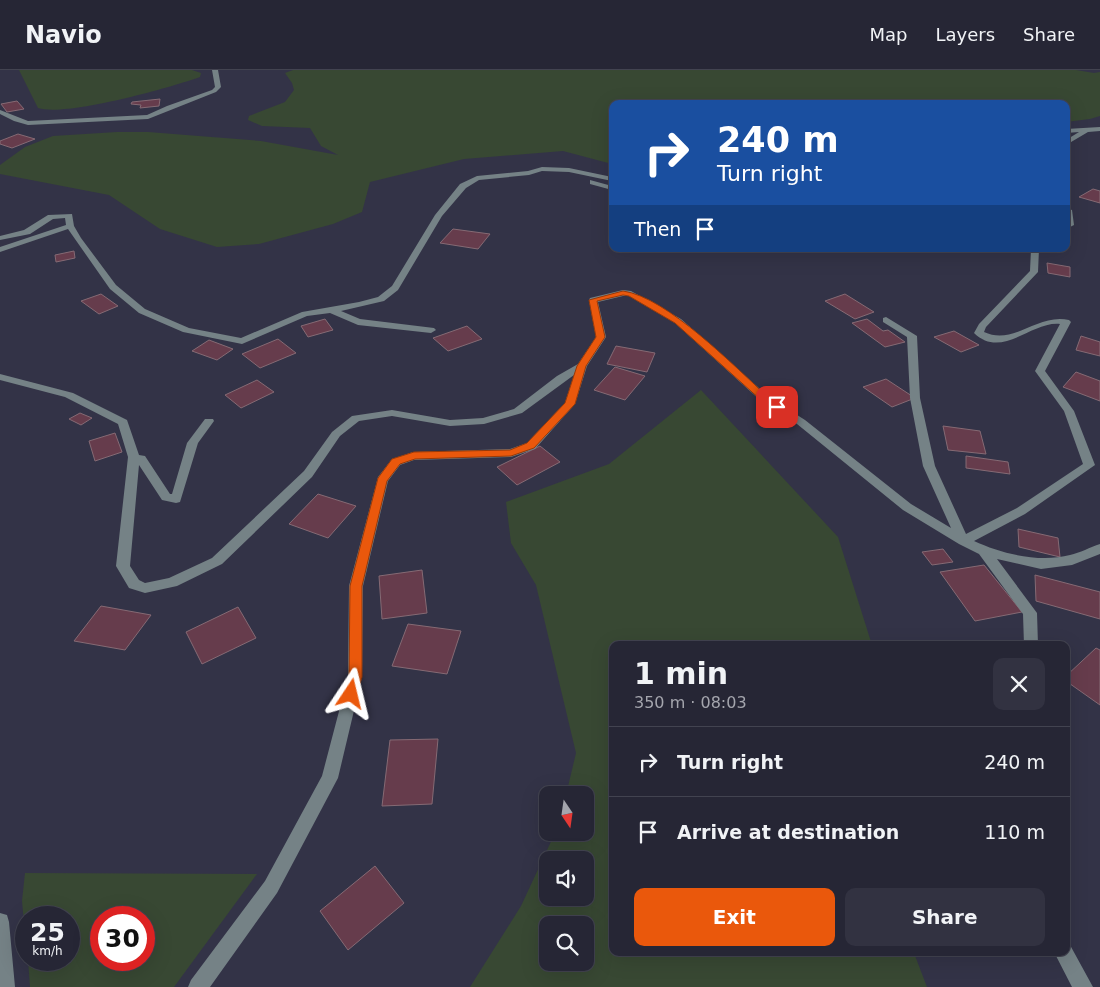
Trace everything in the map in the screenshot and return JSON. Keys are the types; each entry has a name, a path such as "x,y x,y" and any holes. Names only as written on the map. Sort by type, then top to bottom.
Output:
{"street":[{"path":"0,112 16,120 28,123 148,117 169,107 214,91 218,87 215,70"},
{"path":"102,119 126,111"},
{"path":"1070,140 1089,128"},
{"path":"1070,130 1089,128 1100,129"},
{"path":"0,238 27,232 51,217 69,216 70,226 113,287 142,311 186,330 242,341 306,314 360,305 381,299 395,288 439,215 463,186 478,178 529,173 542,169 569,170 609,178"},
{"path":"569,170 580,178 609,187"},
{"path":"0,250 70,226"},
{"path":"963,541 1021,511 1089,465 1069,411 1040,371 1066,322 1057,319 1010,339 988,339 979,333 982,326 1034,272 1035,252"},
{"path":"198,987 271,887 330,778 355,677 356,586 382,480 396,462 414,456 511,453 531,446 570,404 582,366 601,337 593,300 623,293 631,294 678,321 765,399 801,422 907,507 963,541 984,551 1041,564 1072,560 1100,549"},
{"path":"331,310 358,322 431,330"},
{"path":"886,320 912,336 915,398 929,466 963,541"},
{"path":"0,376 69,395 123,422 134,457 123,566 134,584 145,588 172,582 216,561 308,474 336,434 356,418 392,413 450,423 484,421 518,411 561,378 582,366"},
{"path":"134,457 141,458 166,497 176,499 192,443 209,421"},
{"path":"984,551 1030,613 1031,641"},
{"path":"0,922 5,987"},
{"path":"1065,956 1083,987"}],"green space":[{"path":"19,70 192,70 201,73 200,77 143,94 93,105 52,110 38,108"},
{"path":"293,70 1076,70 1100,72 1100,116 1070,122 1070,100 609,100 609,163 563,151 464,159 370,182 362,212 333,224 259,244 217,247 160,229 109,195 0,174 0,165 25,147 53,136 117,132 148,132 261,141 338,155 321,146 310,128 262,126 248,120 249,116 285,102 294,90 292,83 285,73"},
{"path":"701,390 838,537 871,641 609,641 609,956 915,956 927,987 470,987 521,906 539,867 539,906 594,906 594,851 547,851 551,841 594,841 594,786 568,786 576,753 536,585 511,543 506,502 609,464"},
{"path":"25,873 257,874 174,987 30,987 29,971 80,971 80,906 22,906"}],"building":[{"path":"160,99 159,106 140,108 141,105 131,104 132,102"},
{"path":"17,101 24,109 7,112 1,104"},
{"path":"18,134 35,139 12,148 0,144 0,141"},
{"path":"1093,189 1100,191 1100,203 1079,197"},
{"path":"453,229 490,234 478,249 440,243"},
{"path":"74,251 75,258 56,262 55,255"},
{"path":"1047,263 1070,267 1070,277 1048,273"},
{"path":"101,294 118,306 99,314 81,301"},
{"path":"845,294 874,312 855,319 825,301"},
{"path":"325,319 333,330 308,337 301,326"},
{"path":"867,319 883,331 888,330 905,342 885,347 852,323"},
{"path":"467,326 482,339 448,351 433,338"},
{"path":"954,331 979,345 961,352 934,337"},
{"path":"1081,336 1100,342 1100,356 1076,350"},
{"path":"278,339 296,353 260,368 242,354"},
{"path":"209,340 233,349 217,360 192,351"},
{"path":"616,346 655,353 647,372 607,364"},
{"path":"615,367 645,376 625,400 594,390"},
{"path":"1076,372 1100,381 1100,401 1063,387"},
{"path":"886,379 915,398 892,407 863,387"},
{"path":"257,380 274,392 241,408 225,395"},
{"path":"80,413 92,418 81,425 69,419"},
{"path":"943,426 980,431 986,454 948,450"},
{"path":"115,433 122,452 95,461 89,441"},
{"path":"540,446 560,462 517,485 497,467"},
{"path":"966,456 1008,462 1010,474 966,468"},
{"path":"318,494 356,506 328,538 289,524"},
{"path":"1018,529 1058,538 1060,557 1019,547"},
{"path":"943,549 953,562 932,565 922,552"},
{"path":"984,565 1022,612 975,621 940,572"},
{"path":"422,570 427,613 382,619 379,576"},
{"path":"1035,575 1100,592 1100,619 1036,601"},
{"path":"101,606 151,615 125,650 74,641"},
{"path":"238,607 256,638 202,664 186,632"},
{"path":"408,624 461,631 447,674 392,666"},
{"path":"1096,648 1100,650 1100,705 1070,684 1070,672"},
{"path":"438,739 432,804 382,806 390,740"},
{"path":"375,866 404,903 348,950 320,911"}],"route":[{"path":"351,694 355,677 356,586 382,480 396,462 414,456 511,453 531,446 570,404 582,366 601,337 593,300 623,293 631,294 678,321 765,399 777,407"}]}
